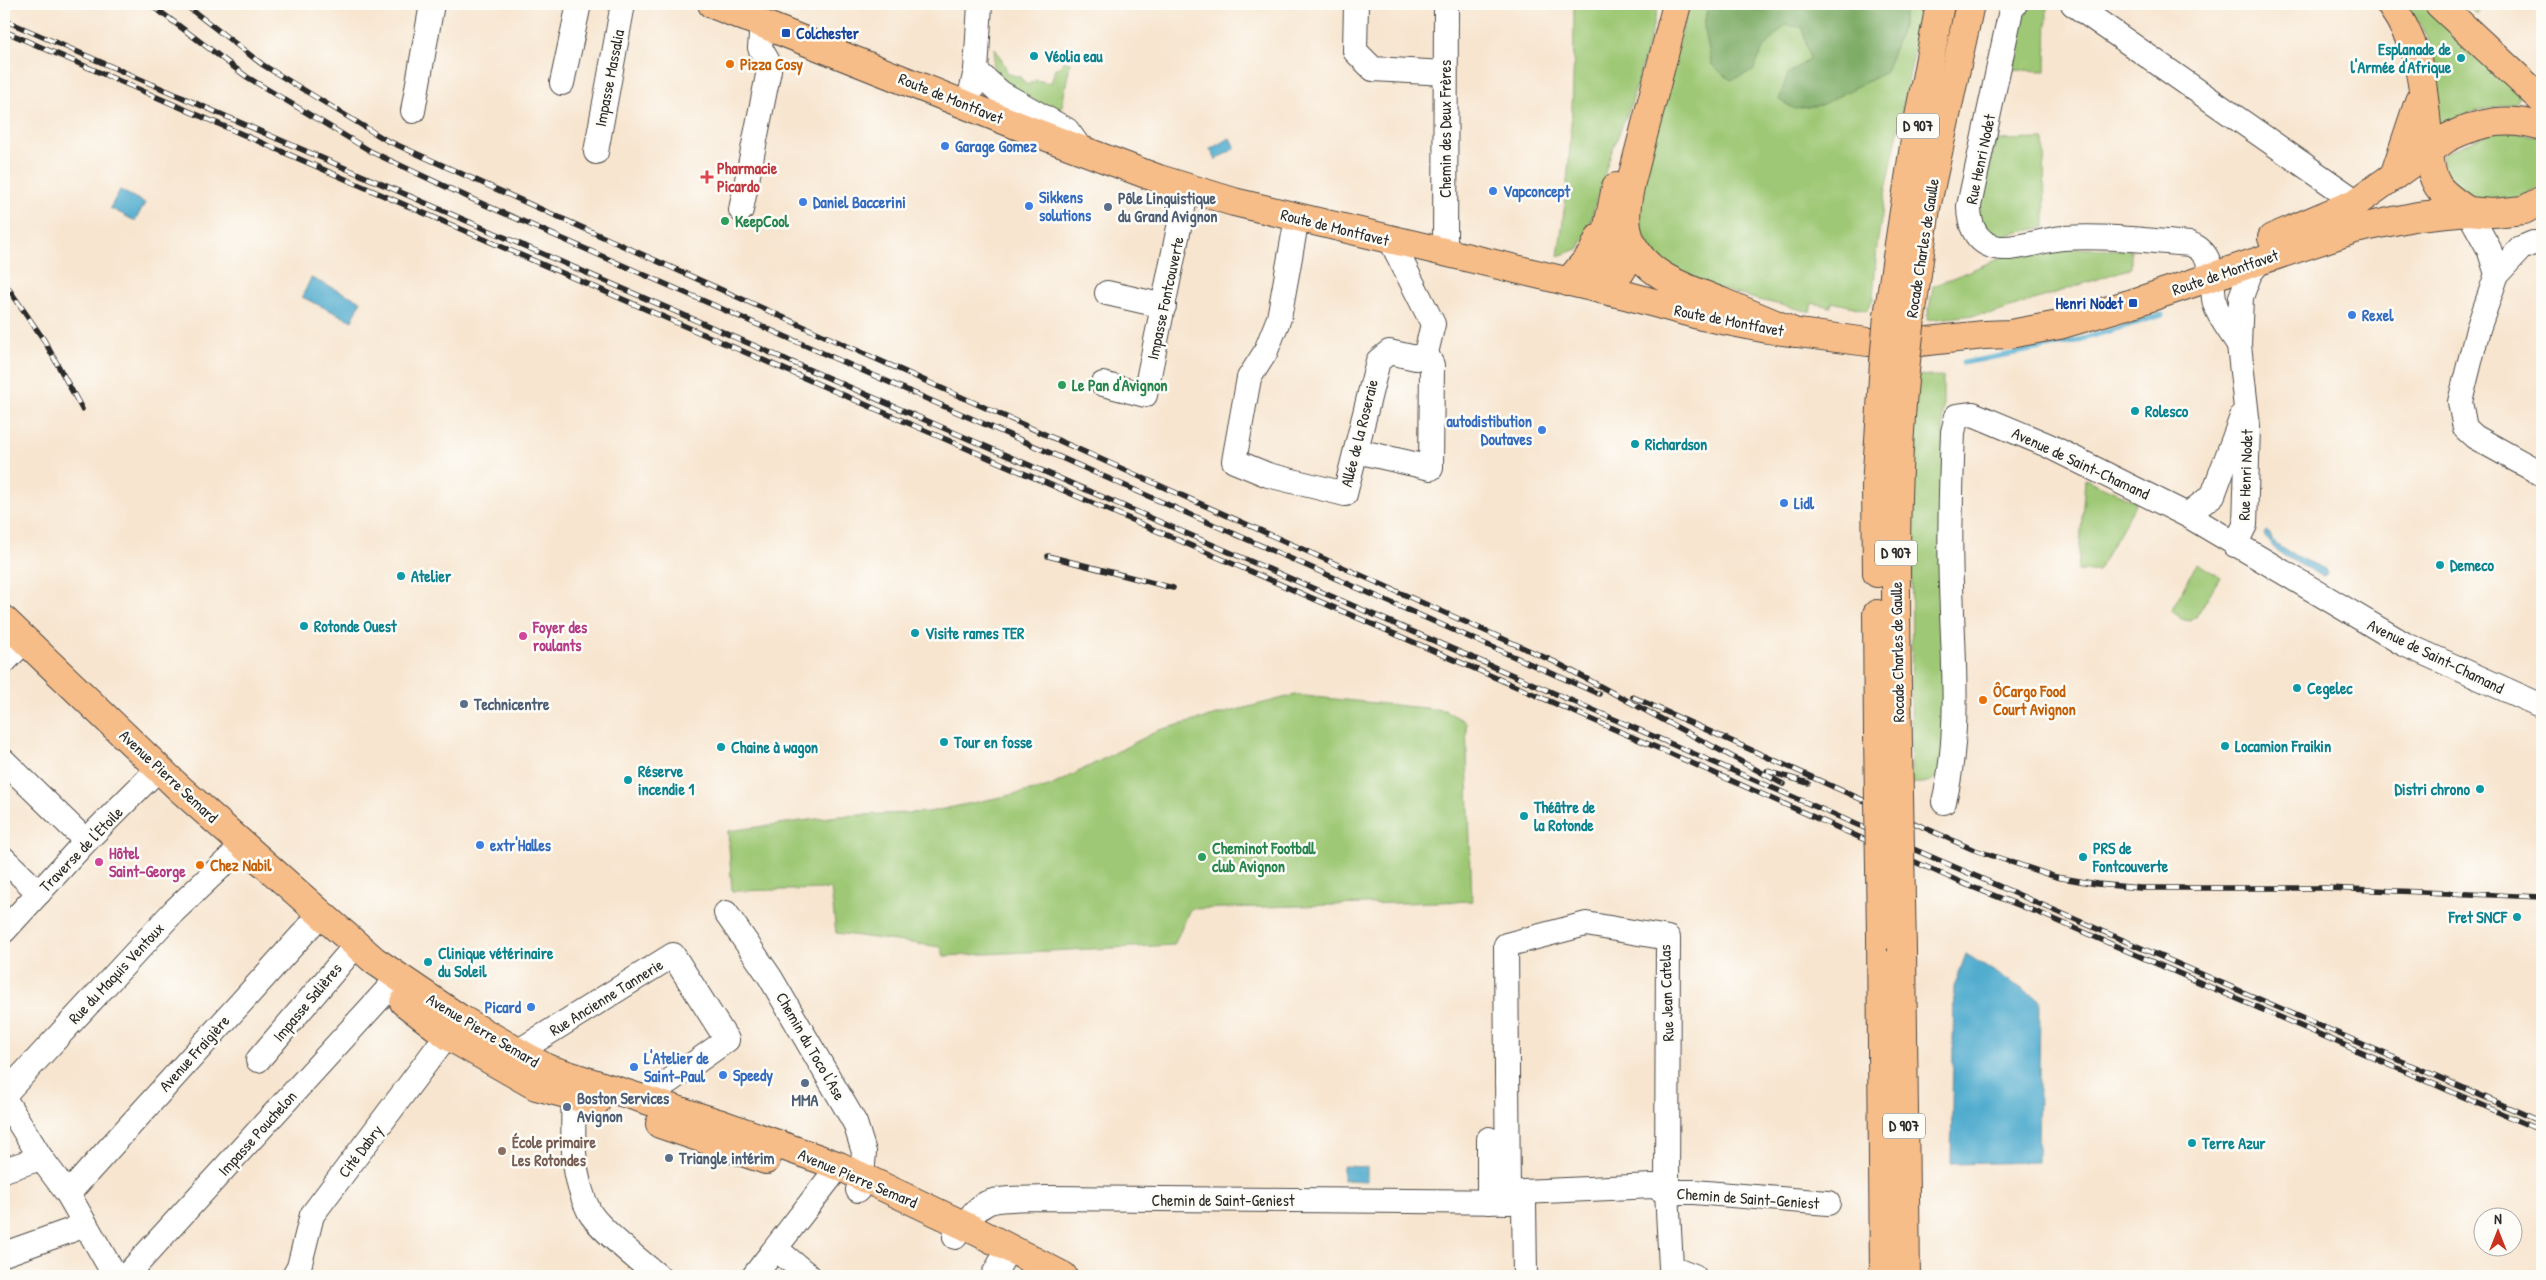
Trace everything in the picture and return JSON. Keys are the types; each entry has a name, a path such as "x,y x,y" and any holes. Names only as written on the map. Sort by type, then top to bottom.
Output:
{"main road":[{"name":"Route de Montfavet","path":"712,4 1187,188 1297,218 1604,290 1702,316 1796,333 1868,342 1896,343 2010,334 2059,325 2097,315 2182,287 2210,268 2358,202 2447,138 2483,123 2501,120 2519,121 2542,127"},
{"path":"1604,290 1600,266 1610,211 1667,4"},
{"path":"1604,290 1621,274 1626,265 1630,238 1626,212 1631,182 1677,4"},
{"name":"Rocade Charles de Gaulle","path":"1906,1276 1891,943 1888,740 1876,487 1895,362 1916,133 1940,4"},
{"name":"Rocade Charles de Gaulle","path":"1900,317 1926,208 1970,4"},
{"path":"1963,35 1983,4"},
{"path":"2390,4 2407,32 2419,60 2432,175 2435,184 2473,222"},
{"path":"2439,4 2542,100"},
{"path":"2394,176 2423,87"},
{"name":"Route de Montfavet","path":"1984,335 2007,325 2210,268 2261,260 2355,228 2418,216 2473,222 2493,213 2536,208"},
{"path":"1568,282 1592,254 1610,211"},
{"path":"1630,238 1638,254 1662,275 1692,291 1796,333"},
{"name":"Avenue Pierre Semard","path":"4,620 12,649 351,951 388,989 447,1035 536,1086 574,1086 644,1099 847,1178 960,1231 1001,1262 1030,1276"},
{"name":"Avenue Pierre Semard","path":"154,774 232,856 315,919"},
{"name":"Rocade Charles de Gaulle","path":"1884,1276 1891,943"},
{"name":"Avenue Pierre Semard","path":"351,951 391,972 459,1018 519,1051 574,1086 847,1178"},
{"name":"Avenue Pierre Semard","path":"1001,1262 1063,1276"}],"street":[{"path":"413,111 432,4"},
{"path":"562,83 579,4"},
{"name":"Impasse Massalia","path":"596,152 623,4"},
{"path":"968,104 976,72 980,4"},
{"path":"1356,4 1355,51 1373,69 1446,72"},
{"name":"Chemin des Deux Frères","path":"1445,253 1446,4"},
{"name":"Rue Henri Nodet","path":"2015,4 2011,10 1969,206 1969,218 1976,236 1996,248 2064,238 2190,244 2201,249 2210,268 2216,306"},
{"path":"2073,4 2358,202"},
{"path":"741,210 769,70 767,60 760,48 762,23"},
{"path":"976,72 1001,93 1067,130 1080,148"},
{"name":"Impasse Fontcouverte","path":"1103,384 1145,395 1187,188"},
{"name":"Allée de la Roseraie","path":"1297,218 1279,318 1265,353 1249,378 1234,461 1268,475 1345,494 1378,361 1389,352 1416,358 1426,353"},
{"path":"2473,222 2538,244"},
{"path":"2473,222 2489,249 2497,274"},
{"path":"1357,451 1431,468 1432,364 1426,353 1433,324 1391,241"},
{"path":"2538,244 2521,248 2497,274 2462,385 2460,402 2465,428 2475,437 2542,474"},
{"name":"Rue Henri Nodet","path":"2236,545 2245,525 2248,426 2239,345 2241,298 2250,273 2261,260"},
{"name":"Rue Henri Nodet","path":"2210,268 2226,280 2241,298"},
{"name":"Rue Henri Nodet","path":"2182,287 2208,299 2216,306 2239,345"},
{"path":"1107,293 1164,306"},
{"path":"2187,515 2213,495 2239,420 2245,411"},
{"name":"Avenue de Saint-Chamand","path":"1944,802 1950,777 1955,689 1949,535 1953,432 1957,416 1973,414 2047,445 2187,515 2404,644 2542,706"},
{"path":"4,761 86,841"},
{"name":"Traverse de l'Etoile","path":"4,931 86,841 154,774"},
{"name":"Rue du Maquis Ventoux","path":"4,1096 174,911 232,856"},
{"path":"4,860 39,893"},
{"name":"Chemin du Toco l'Ase","path":"726,913 770,977 855,1123 864,1152 847,1178"},
{"name":"Avenue Fraigière","path":"68,1194 315,919"},
{"name":"Rue Jean Catelas","path":"1507,1201 1506,945 1586,924 1668,938 1667,1198"},
{"name":"Impasse Salières","path":"258,1060 351,951"},
{"name":"Rue Ancienne Tannerie","path":"519,1051 673,955 727,1040 644,1099"},
{"name":"Impasse Pouchelon","path":"126,1276 388,989"},
{"name":"Cité Dabry","path":"294,1276 299,1267 312,1215 447,1035"},
{"path":"574,1086 574,1154 578,1181 589,1212 633,1256 658,1276"},
{"path":"4,1096 41,1158 68,1194 115,1276"},
{"path":"1489,1139 1507,1201 1525,1276"},
{"path":"4,1170 41,1158"},
{"path":"754,1276 776,1249 847,1178"},
{"name":"Chemin de Saint-Geniest","path":"960,1231 976,1211 988,1202 1046,1198 1507,1201 1667,1198 1694,1192 1828,1204"},
{"path":"1667,1198 1671,1267 1694,1276"},
{"path":"4,1254 86,1225"},
{"path":"776,1249 809,1276"}],"green space":[{"path":"1574,4 1659,4 1632,102 1610,156 1586,235 1578,249 1558,256 1571,130"},
{"path":"1689,4 1708,4 1704,26 1753,71 1762,49 1785,25 1802,27 1810,59 1788,74 1852,87 1884,73 1900,34 1907,4 1924,4 1886,190 1877,245 1873,300 1867,310 1832,302 1831,307 1812,303 1810,312 1743,296 1694,279 1673,268 1656,255 1645,239 1639,221 1638,190"},
{"path":"1708,4 1907,4 1900,34 1884,73 1821,105 1795,109 1779,100 1788,74 1810,59 1802,27 1785,25 1763,49 1753,71 1731,80 1712,65 1704,26"},
{"path":"2037,4 2047,4 2046,71 2014,70 2016,42 2021,24 2024,16"},
{"name":"Esplanade de l'Armée d'Afrique","path":"2402,4 2427,4 2520,94 2516,103 2473,112 2437,128 2437,76 2432,51 2420,25"},
{"path":"2465,4 2480,4 2483,7 2477,14"},
{"path":"995,48 1006,68 1006,73 1020,77 1027,85 1036,80 1051,83 1055,69 1061,66 1063,61 1070,63 1060,117 1000,79 993,66"},
{"path":"2498,130 2542,137 2542,184 2535,190 2517,199 2496,202 2467,196 2444,181 2442,154"},
{"path":"2044,139 2045,227 1996,237 1982,227 1978,213 1996,140"},
{"path":"2061,248 2131,250 2131,268 1995,313 1927,320 1933,286 2010,254"},
{"path":"1918,375 1943,377 1944,769 1934,779 1926,782 1911,783 1912,484"},
{"path":"2085,479 2137,502 2098,571 2078,571"},
{"path":"2197,563 2220,577 2196,617 2191,621 2184,620 2171,611"},
{"name":"Cheminot Football club Avignon","path":"1295,695 1444,710 1466,722 1472,901 1190,909 1174,945 944,956 941,947 836,933 831,889 732,891 728,831 838,816 929,812 1049,787 1159,730"}],"water":[{"path":"1230,138 1235,148 1216,160 1210,149"},
{"path":"120,190 145,203 135,221 110,208"},
{"path":"311,278 361,301 352,321 302,297"},
{"path":"2266,531 2270,534 2273,542 2289,553 2325,569 2327,574 2323,576 2316,573 2279,552 2268,541 2264,534"},
{"path":"1966,954 2040,1000 2038,1162 1951,1164 1954,987"},
{"path":"1343,1166 1367,1167 1367,1181 1343,1180"}],"waterway":[{"path":"1963,363 2069,343 2162,315"}],"railway":[{"path":"150,4 247,77 372,152 474,200 1599,694"},
{"path":"184,4 263,65 386,140 1555,662 1783,784"},
{"path":"4,20 2542,1122"},
{"path":"4,31 1660,749 1967,885 2042,914 2542,1131"},
{"path":"4,282 44,340 82,409"},
{"path":"1048,556 1173,588"},
{"path":"1633,697 1972,849 2056,877 2097,884 2140,888 2325,888 2542,897"},
{"path":"1767,771 1808,783"}],"place":[{"name":"Colchester","path":"786,33"},
{"name":"Véolia eau","path":"1034,56"},
{"name":"Esplanade de l'Armée d'Afrique","path":"2461,58"},
{"name":"Pizza Cosy","path":"730,64"},
{"name":"Garage Gomez","path":"945,146"},
{"name":"Pharmacie Picardo","path":"707,177"},
{"name":"Vapconcept","path":"1493,191"},
{"name":"Daniel Baccerini","path":"803,202"},
{"name":"Sikkens solutions","path":"1029,206"},
{"name":"Pôle Linguistique du Grand Avignon","path":"1108,207"},
{"name":"KeepCool","path":"725,221"},
{"name":"Henri Nodet","path":"2133,303"},
{"name":"Rexel","path":"2352,315"},
{"name":"Le Pan d'Avignon","path":"1062,385"},
{"name":"Rolesco","path":"2135,411"},
{"name":"autodistibution Doutaves","path":"1542,430"},
{"name":"Richardson","path":"1635,444"},
{"name":"Lidl","path":"1784,503"},
{"name":"Demeco","path":"2440,565"},
{"name":"Atelier","path":"401,576"},
{"name":"Rotonde Ouest","path":"304,626"},
{"name":"Visite rames TER","path":"915,633"},
{"name":"Foyer des roulants","path":"523,636"},
{"name":"Cegelec","path":"2297,688"},
{"name":"ÔCargo Food Court Avignon","path":"1983,700"},
{"name":"Technicentre","path":"464,704"},
{"name":"Tour en fosse","path":"944,742"},
{"name":"Locamion Fraikin","path":"2225,746"},
{"name":"Chaine à wagon","path":"721,747"},
{"name":"Réserve incendie 1","path":"628,780"},
{"name":"Distri chrono","path":"2480,789"},
{"name":"Théâtre de la Rotonde","path":"1524,816"},
{"name":"extr'Halles","path":"480,845"},
{"name":"Cheminot Football club Avignon","path":"1202,857"},
{"name":"PRS de Fontcouverte","path":"2083,857"},
{"name":"Hôtel Saint-George","path":"99,862"},
{"name":"Chez Nabil","path":"200,865"},
{"name":"Fret SNCF","path":"2517,917"},
{"name":"Clinique vétérinaire du Soleil","path":"428,962"},
{"name":"Picard","path":"531,1007"},
{"name":"L'Atelier de Saint-Paul","path":"634,1067"},
{"name":"Speedy","path":"723,1075"},
{"name":"MMA","path":"805,1083"},
{"name":"Boston Services Avignon","path":"567,1107"},
{"name":"Terre Azur","path":"2192,1143"},
{"name":"École primaire Les Rotondes","path":"502,1151"},
{"name":"Triangle intérim","path":"669,1158"}]}
